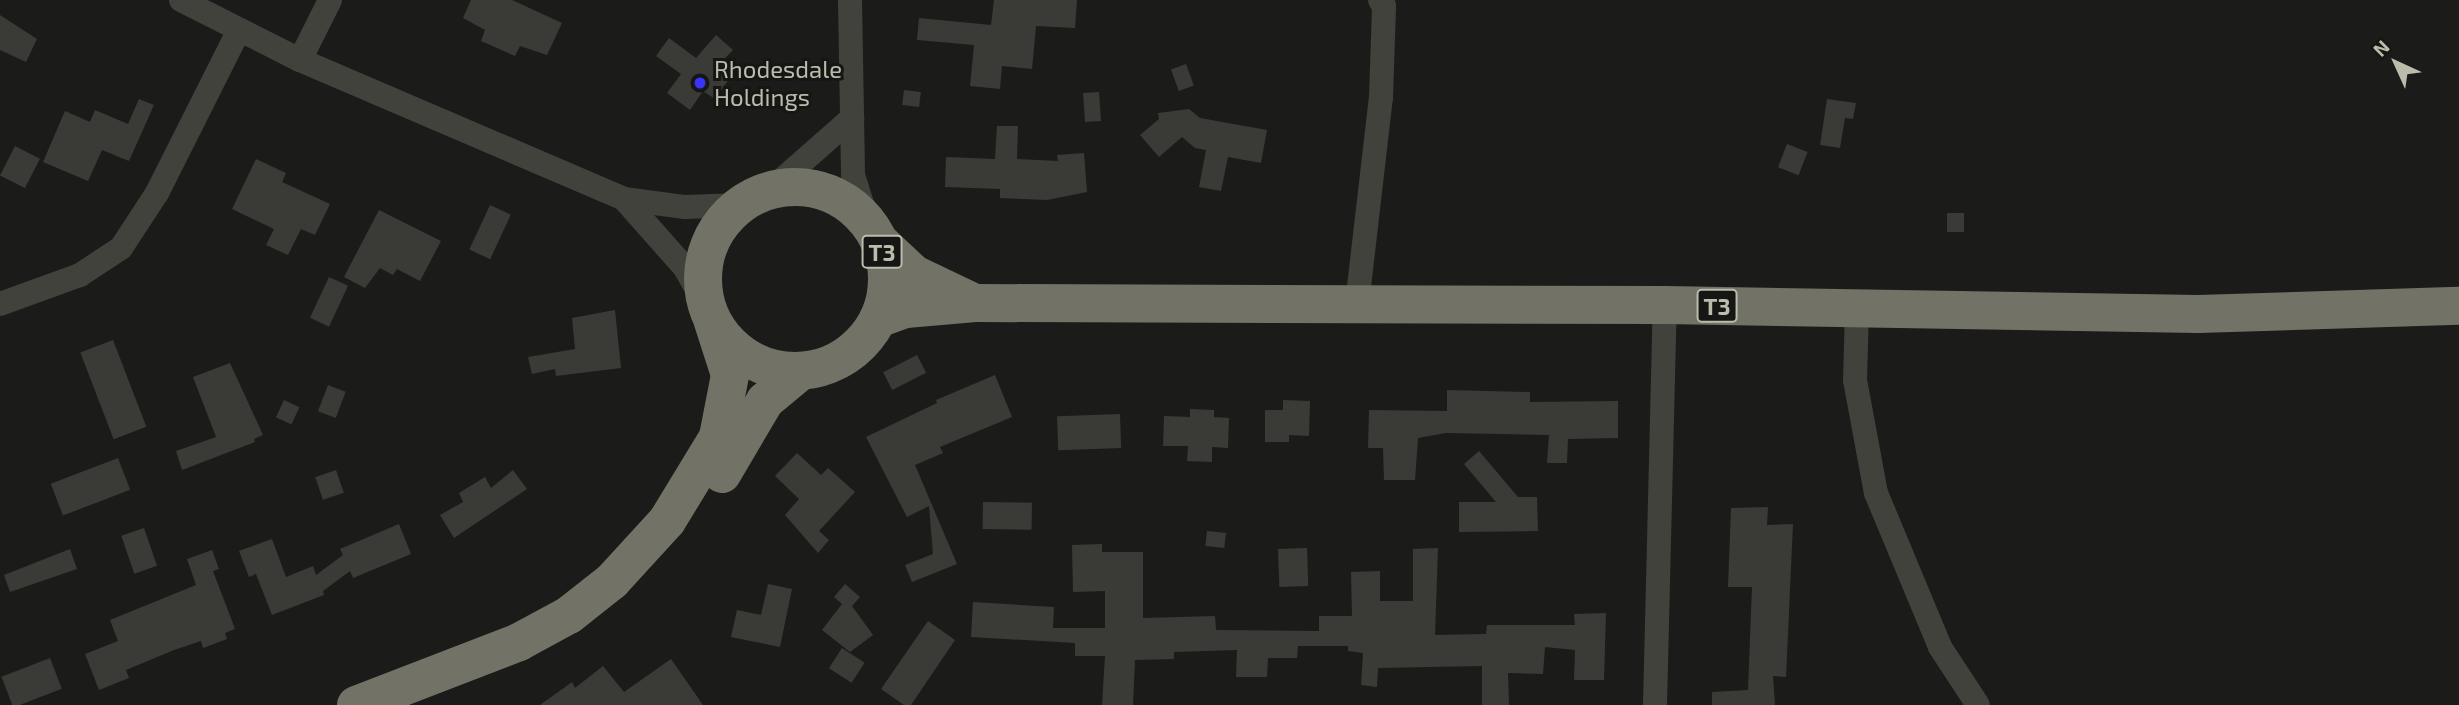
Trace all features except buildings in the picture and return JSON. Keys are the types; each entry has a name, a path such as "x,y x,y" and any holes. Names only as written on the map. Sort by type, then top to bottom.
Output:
{"highway":[{"name":"T3","path":"755,198 796,187 824,192 848,204 914,274 975,303"},
{"path":"356,705 519,642 569,615 612,581 667,521 718,437 730,375 710,315 702,279 707,251 720,226 755,198"},
{"name":"T3","path":"412,705 528,660 580,632 626,596 697,513 765,401 801,371 846,355 878,319 886,293 886,267 874,232"},
{"name":"T3","path":"878,319 905,309 975,303 1665,305 2198,314 2459,306"},
{"name":"T3","path":"710,315 728,344 750,360 774,369 801,371"}],"street":[{"path":"181,0 300,61 624,199 685,207 755,198 852,118"},
{"path":"300,61 330,0"},
{"path":"850,0 853,175 874,232"},
{"path":"1356,304 1381,98 1382,2"},
{"path":"0,304 80,275 121,248 157,193 239,30"},
{"path":"624,199 685,268 710,315"},
{"path":"1655,705 1665,305"},
{"path":"1857,309 1856,380 1876,493 1940,647 1978,705"}],"place":[{"name":"Rhodesdale Holdings","path":"700,83"}]}
